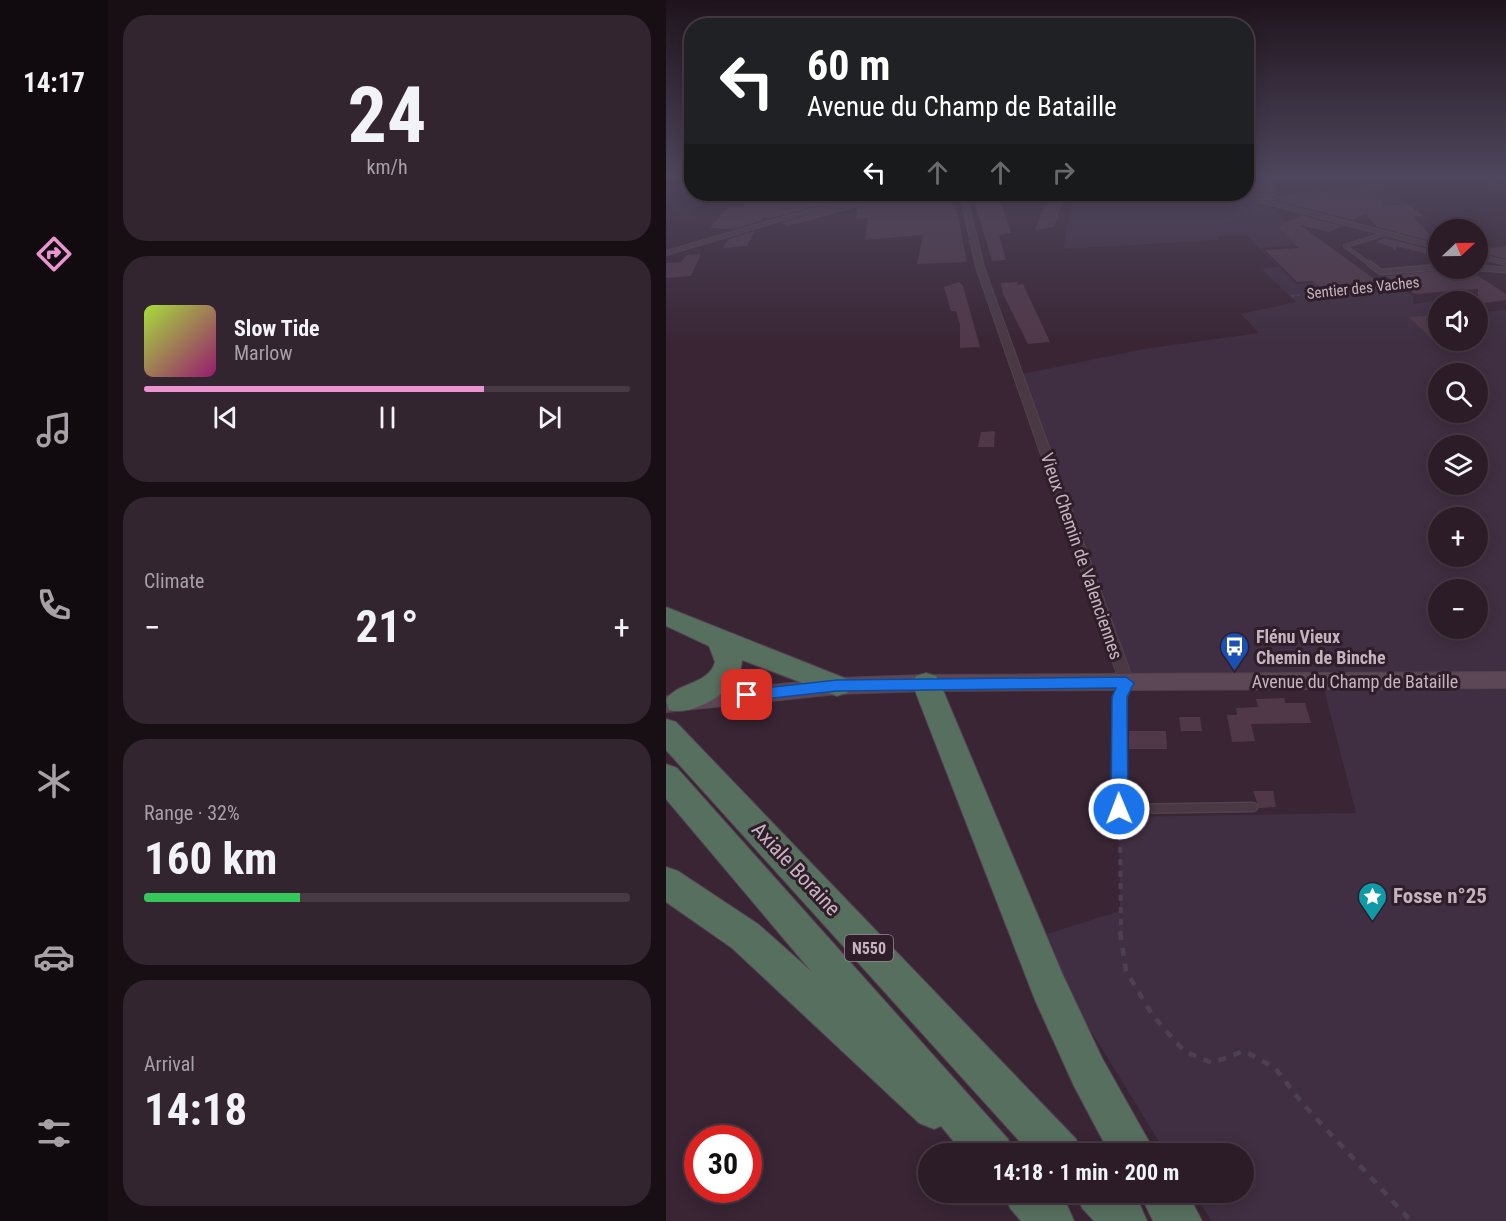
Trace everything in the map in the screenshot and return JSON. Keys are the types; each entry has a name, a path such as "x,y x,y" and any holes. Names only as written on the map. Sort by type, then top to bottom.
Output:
{"highway":[{"path":"666,616 718,640 837,686"},
{"path":"673,703 709,688 721,680 730,660 728,651 718,640"},
{"path":"926,683 967,793 1045,980 1078,1052 1129,1143"},
{"name":"Axiale Boraine","path":"672,736 1051,1143"},
{"name":"Axiale Boraine","path":"666,777 983,1143"},
{"path":"666,882 745,936 837,1017 971,1143"},
{"path":"1108,1203 1124,1221"},
{"path":"1168,1203 1179,1221"}],"street":[{"path":"666,253 738,232"},
{"name":"Vieux Chemin de Valenciennes","path":"972,232 980,267 1126,683 1120,697 1119,809"},
{"path":"1377,232 1428,245"},
{"path":"1488,258 1506,263"},
{"name":"Avenue du Champ de Bataille","path":"673,703 837,686 926,683 1506,680"}],"lane":[{"name":"Sentier des Vaches","path":"1384,234 1345,246 1381,272 1428,268"},
{"path":"1488,269 1506,270"},
{"path":"1119,809 1253,807"}],"path":[{"name":"Sentier des Vaches","path":"1291,296 1447,279"},
{"path":"1119,809 1120,929 1126,971 1153,1016 1184,1051 1212,1064 1244,1051 1275,1068 1302,1103 1411,1221"}],"shaded area":[{"path":"1067,232 1298,232 1312,244 1261,248 1296,284 1351,278 1363,288 1383,287 1400,290 1413,296 1414,304 1428,302 1428,351 1488,351 1488,312 1506,310 1506,1221 1212,1221 1200,1203 1254,1203 1254,1143 1160,1143 1077,1008 1047,934 1120,911 1119,817 1356,813 1322,681 1127,683 1018,375 1144,349 1259,333 1241,314 1296,302 1262,269 1278,267 1246,235 1218,236 1219,240 1063,249"}],"building":[{"path":"754,232 747,246 722,248 729,239"},
{"path":"866,232 961,232 967,262 917,264 923,235 865,240"},
{"path":"983,232 1011,232 999,235 1006,260 992,261"},
{"path":"1283,232 1310,232 1381,284 1324,290 1312,281 1297,282 1265,250 1298,248"},
{"path":"1396,232 1427,232 1428,240"},
{"path":"1385,238 1428,249 1428,254 1397,246 1395,251 1392,247 1376,242"},
{"path":"1506,246 1506,259 1488,254 1488,247"},
{"path":"701,254 691,276 666,278 666,263 681,262 687,255"},
{"path":"1428,272 1428,279 1483,279 1506,294 1506,300 1488,303 1488,291 1478,291 1478,289 1428,291 1428,293 1415,294 1386,276"},
{"path":"959,282 963,286 980,347 960,348 960,325 956,311 951,311 944,287"},
{"path":"1017,282 1018,285 1023,284 1050,342 1028,344 1003,294 1001,283"},
{"path":"1428,316 1428,335 1409,317"},
{"path":"995,431 994,447 978,447 981,432"},
{"path":"1284,698 1285,703 1305,703 1311,723 1251,724 1255,741 1232,742 1227,715 1237,715 1236,708 1258,707 1256,699"},
{"path":"1179,717 1200,717 1202,731 1181,731"},
{"path":"1129,731 1166,731 1167,749 1129,749"},
{"path":"1253,791 1273,791 1276,807 1259,808"}],"place":[{"name":"Flénu Vieux Chemin de Binche","path":"1235,672"},
{"name":"Fosse n°25","path":"1372,922"}],"route":[{"path":"747,695 837,686 926,683 1126,683 1120,697 1119,809"}]}
